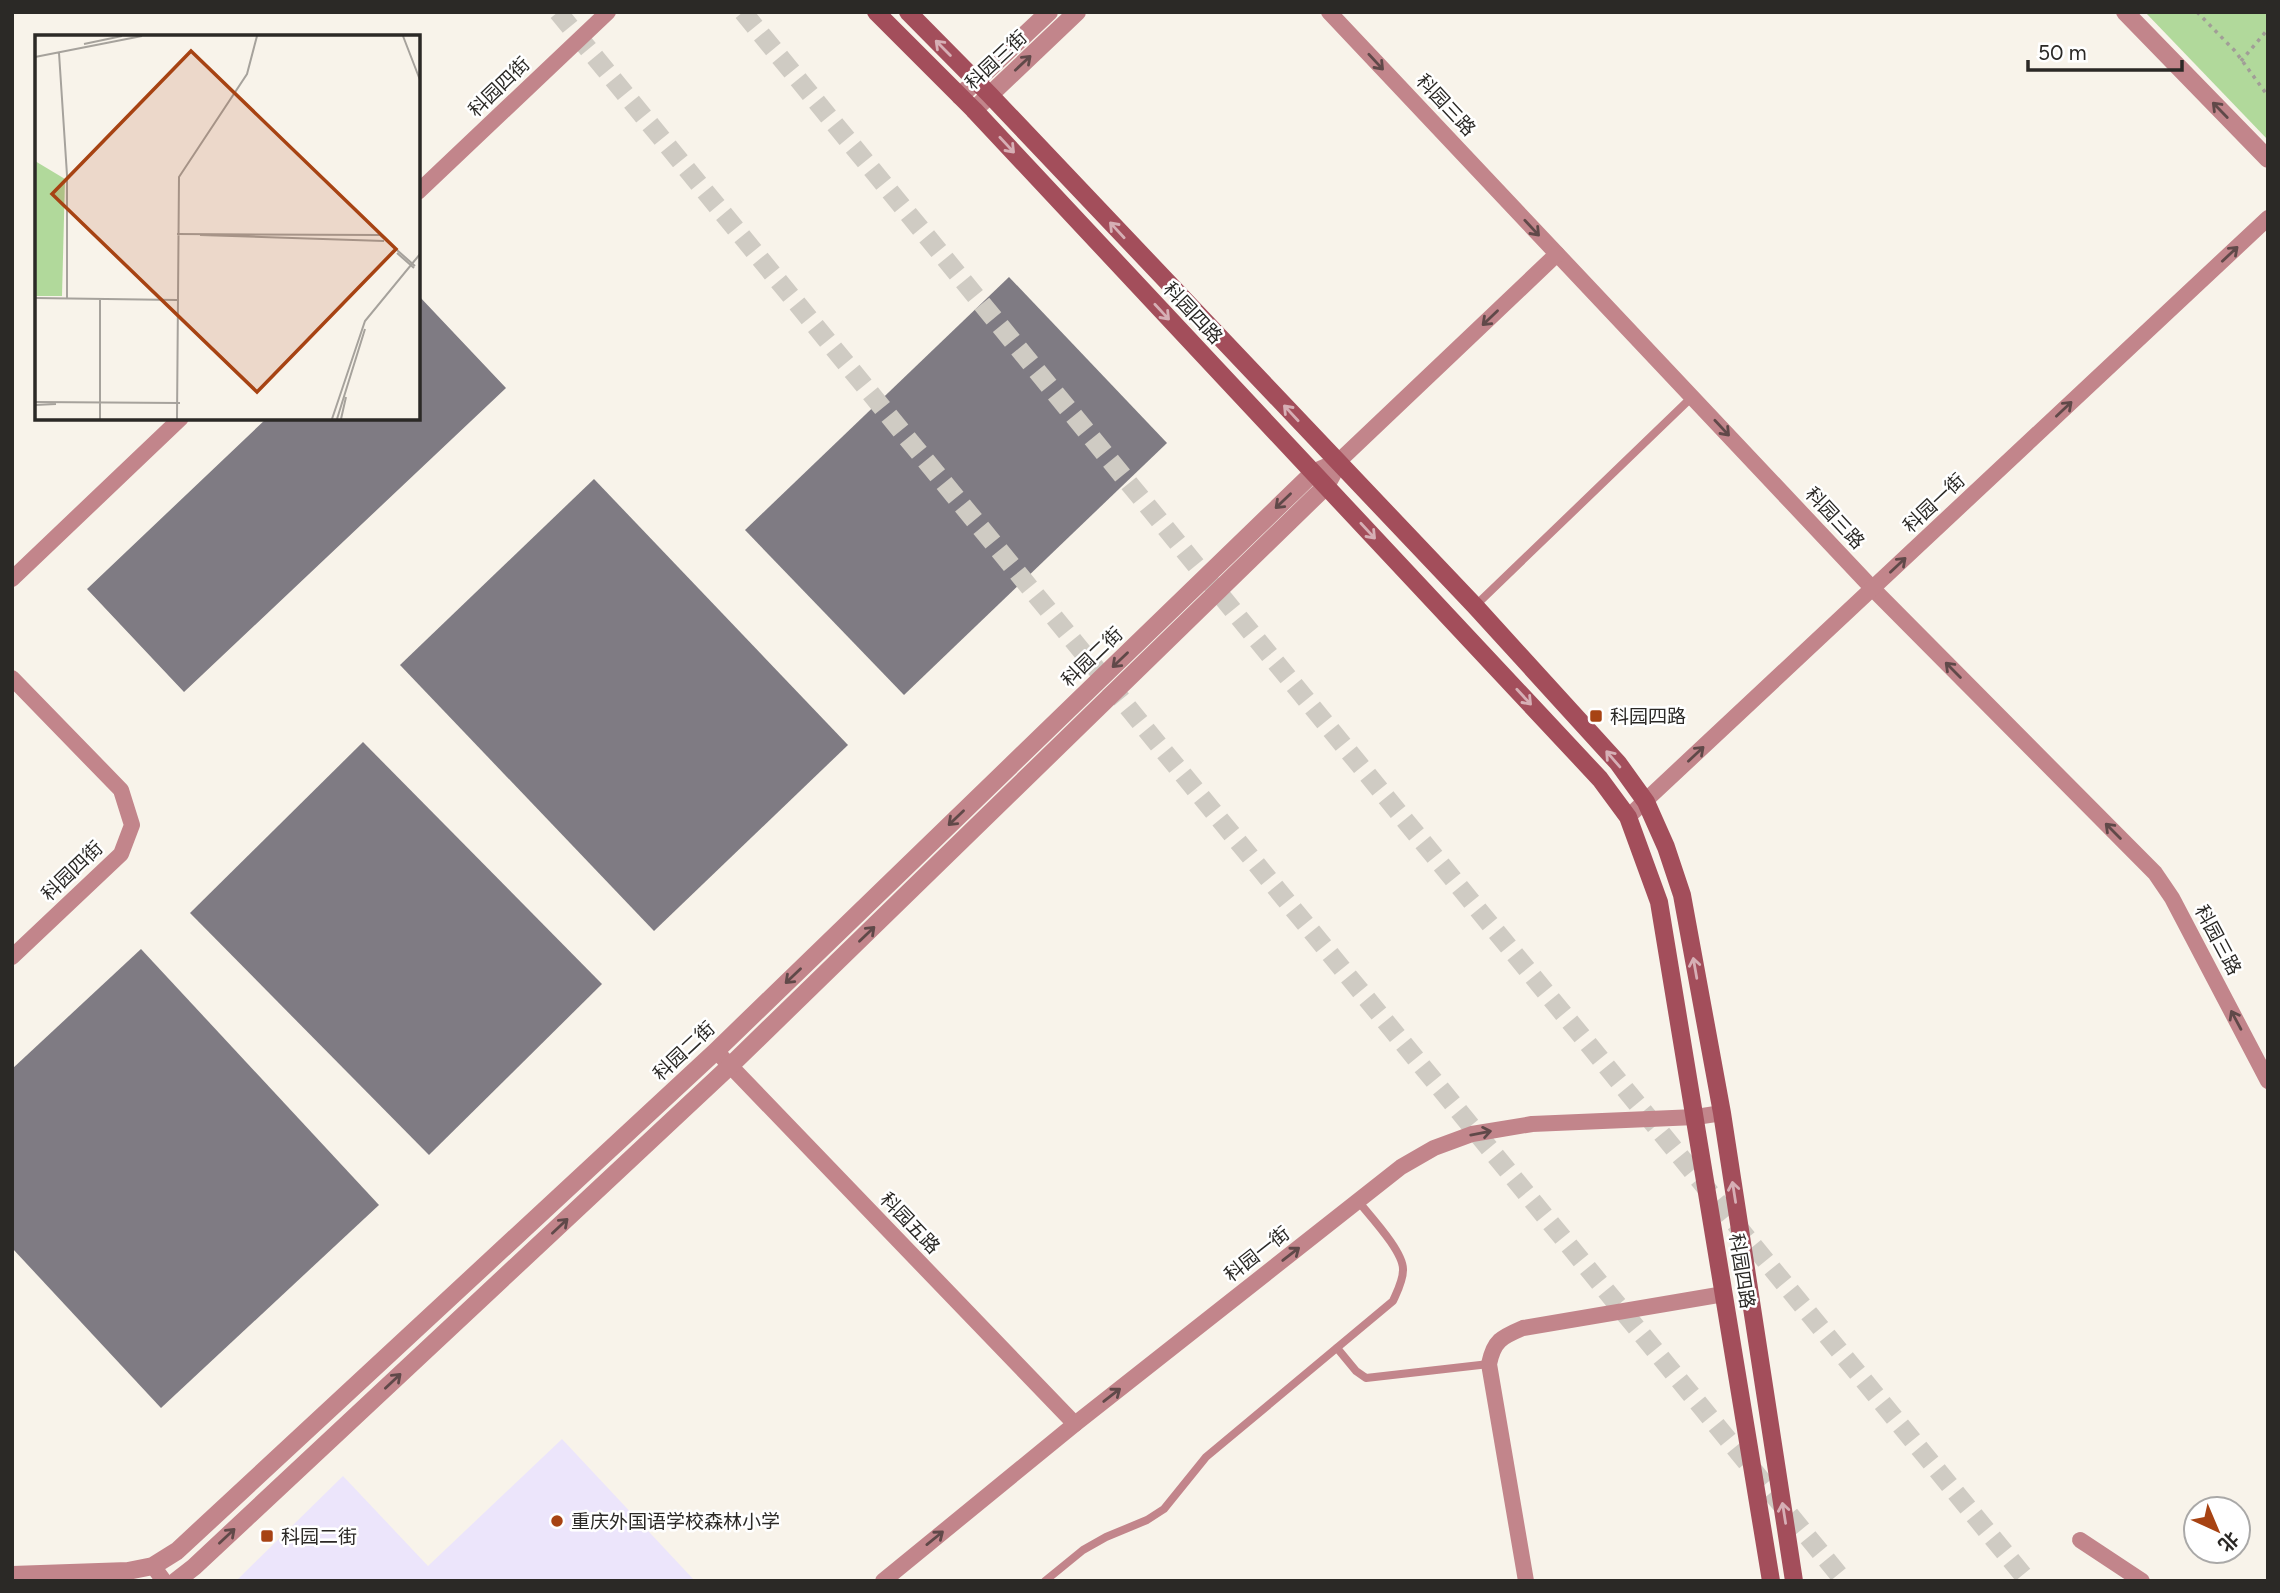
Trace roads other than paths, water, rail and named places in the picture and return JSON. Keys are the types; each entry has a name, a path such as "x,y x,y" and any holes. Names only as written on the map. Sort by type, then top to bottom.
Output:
{"main road":[{"name":"科园四路","path":"876,12 974,110 1600,779 1628,817 1659,902 1771,1581"},
{"name":"科园四路","path":"908,12 976,80 1475,606 1618,763 1646,802 1666,847 1682,895 1722,1112 1794,1581"}],"street":[{"name":"科园四街","path":"420,190 608,12"},
{"name":"科园三街","path":"960,96 1049,12"},
{"name":"科园三街","path":"974,110 1077,12"},
{"name":"科园三路","path":"1329,12 1872,589 2155,873 2172,898 2268,1081"},
{"path":"2126,12 2268,159"},
{"name":"科园一街","path":"1628,817 2268,218"},
{"name":"科园二街","path":"12,1575 128,1571 153,1566 177,1551 716,1051 1313,473 1338,462 1557,254"},
{"path":"12,579 179,420"},
{"name":"科园二街","path":"176,1581 730,1066 1326,486 1338,462"},
{"name":"科园四街","path":"12,678 121,790 132,825 121,854 12,957"},
{"name":"科园五路","path":"716,1051 1075,1424"},
{"name":"科园一街","path":"883,1581 1075,1424 1401,1167 1423,1154 1472,1134 1532,1124 1696,1117 1722,1112"},
{"path":"1526,1581 1489,1364 1493,1347 1506,1335 1523,1328 1724,1294"},
{"path":"2080,1541 2142,1581"},
{"path":"153,1566 164,1581"}],"lane":[{"path":"1475,606 1692,397"},
{"path":"1045,1581 1083,1550 1147,1520 1164,1508 1206,1457 1393,1301 1404,1269 1401,1257 1358,1201"},
{"path":"1337,1348 1356,1371 1366,1378 1489,1364"}],"tunnel":[{"path":"558,12 1844,1581"},
{"path":"743,12 2028,1581"}],"place":[{"name":"科园四路","path":"1596,716"},
{"name":"重庆外国语学校森林小学","path":"557,1521"},
{"name":"科园二街","path":"267,1536"}]}
